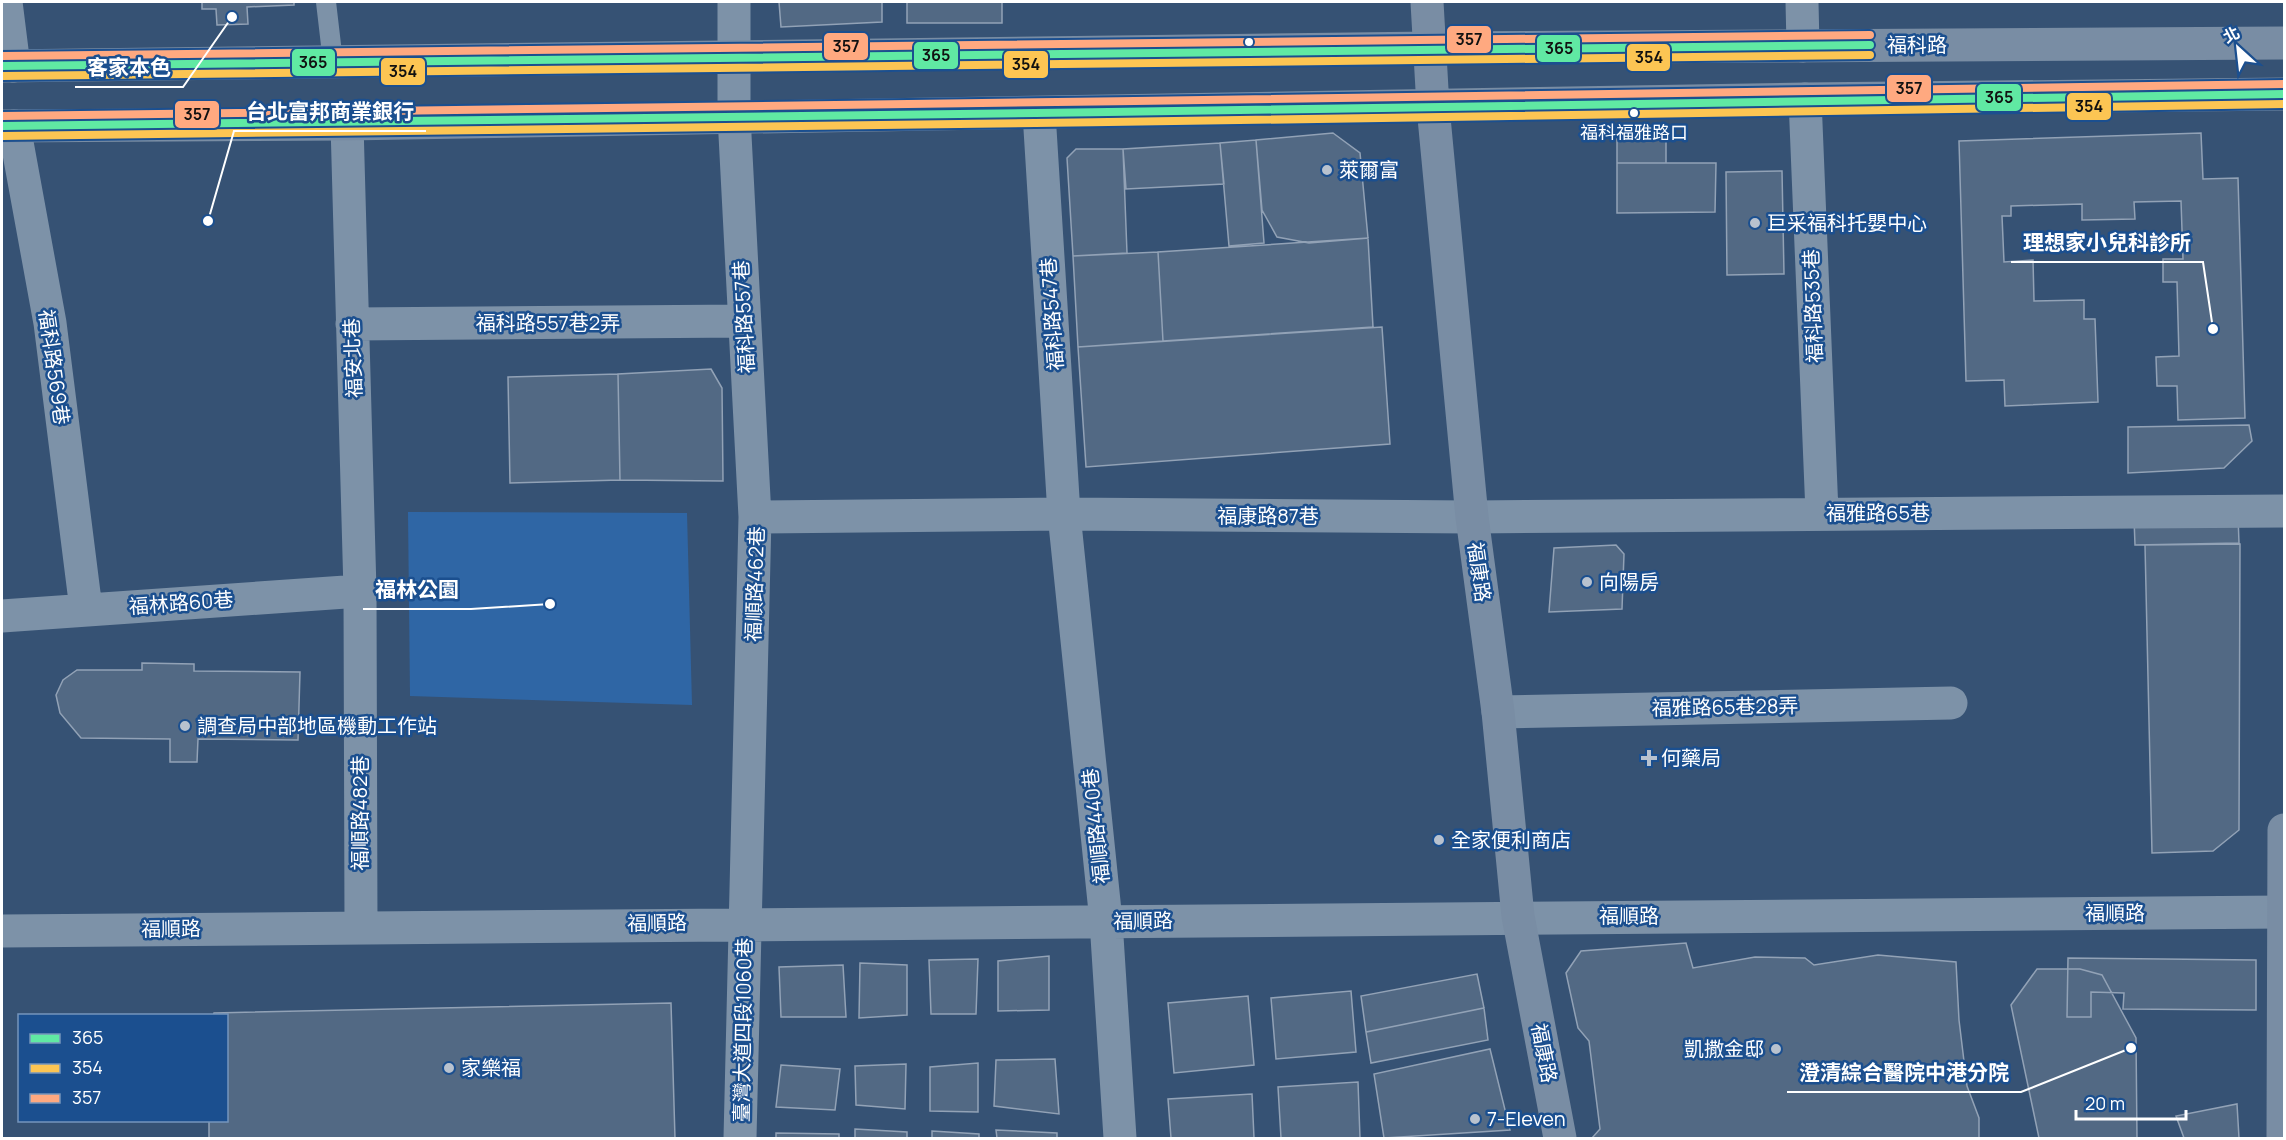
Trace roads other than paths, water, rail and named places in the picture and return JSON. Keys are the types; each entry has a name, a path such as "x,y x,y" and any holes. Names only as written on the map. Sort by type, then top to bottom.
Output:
{"street":[{"path":"6,2 8,66"},
{"name":"福科路557巷","path":"734,2 734,116 755,517"},
{"name":"福康路","path":"1427,2 1433,107 1472,517 1498,712 1518,916 1560,1138"},
{"path":"1802,2 1803,46"},
{"name":"福科路","path":"8,66 1430,48 2284,43"},
{"path":"8,126 347,124 1805,99 2284,94"},
{"name":"福科路535巷","path":"1805,99 1821,513"},
{"name":"福科路547巷","path":"1039,113 1064,514"},
{"name":"福安北巷","path":"347,124 360,591"},
{"name":"福科路569巷","path":"8,126 50,323 86,609"},
{"name":"福科路557巷2弄","path":"352,324 744,321"},
{"name":"福雅路65巷","path":"1472,517 2284,511"},
{"name":"福康路87巷","path":"1064,514 1472,517"},
{"name":"福順路462巷","path":"746,921 755,517 1064,514"},
{"name":"福順路440巷","path":"1064,514 1106,921 1120,1138"},
{"name":"福林路60巷","path":"2,616 360,591"},
{"name":"福順路482巷","path":"360,591 361,927"},
{"name":"福雅路65巷28弄","path":"1498,712 1951,703"},
{"path":"2283,1138 2284,830"},
{"name":"福順路","path":"2,931 746,921 1106,921 1518,916 2284,912"},
{"name":"臺灣大道四段1060巷","path":"740,1138 746,921"}],"lane":[{"path":"326,2 333,62"}],"place":[{"name":"客家本色","path":"232,17"},
{"name":"福科福雅路口","path":"1634,113"},
{"name":"萊爾富","path":"1327,170"},
{"name":"台北富邦商業銀行","path":"208,221"},
{"name":"巨采福科托嬰中心","path":"1755,223"},
{"name":"理想家小兒科診所","path":"2213,329"},
{"name":"向陽房","path":"1587,582"},
{"name":"福林公園","path":"550,604"},
{"name":"調查局中部地區機動工作站","path":"185,726"},
{"name":"何藥局","path":"1649,758"},
{"name":"全家便利商店","path":"1439,840"},
{"name":"澄清綜合醫院中港分院","path":"2131,1048"},
{"name":"凱撒金邸","path":"1776,1049"},
{"name":"家樂福","path":"449,1068"},
{"name":"7-Eleven","path":"1475,1119"}]}
